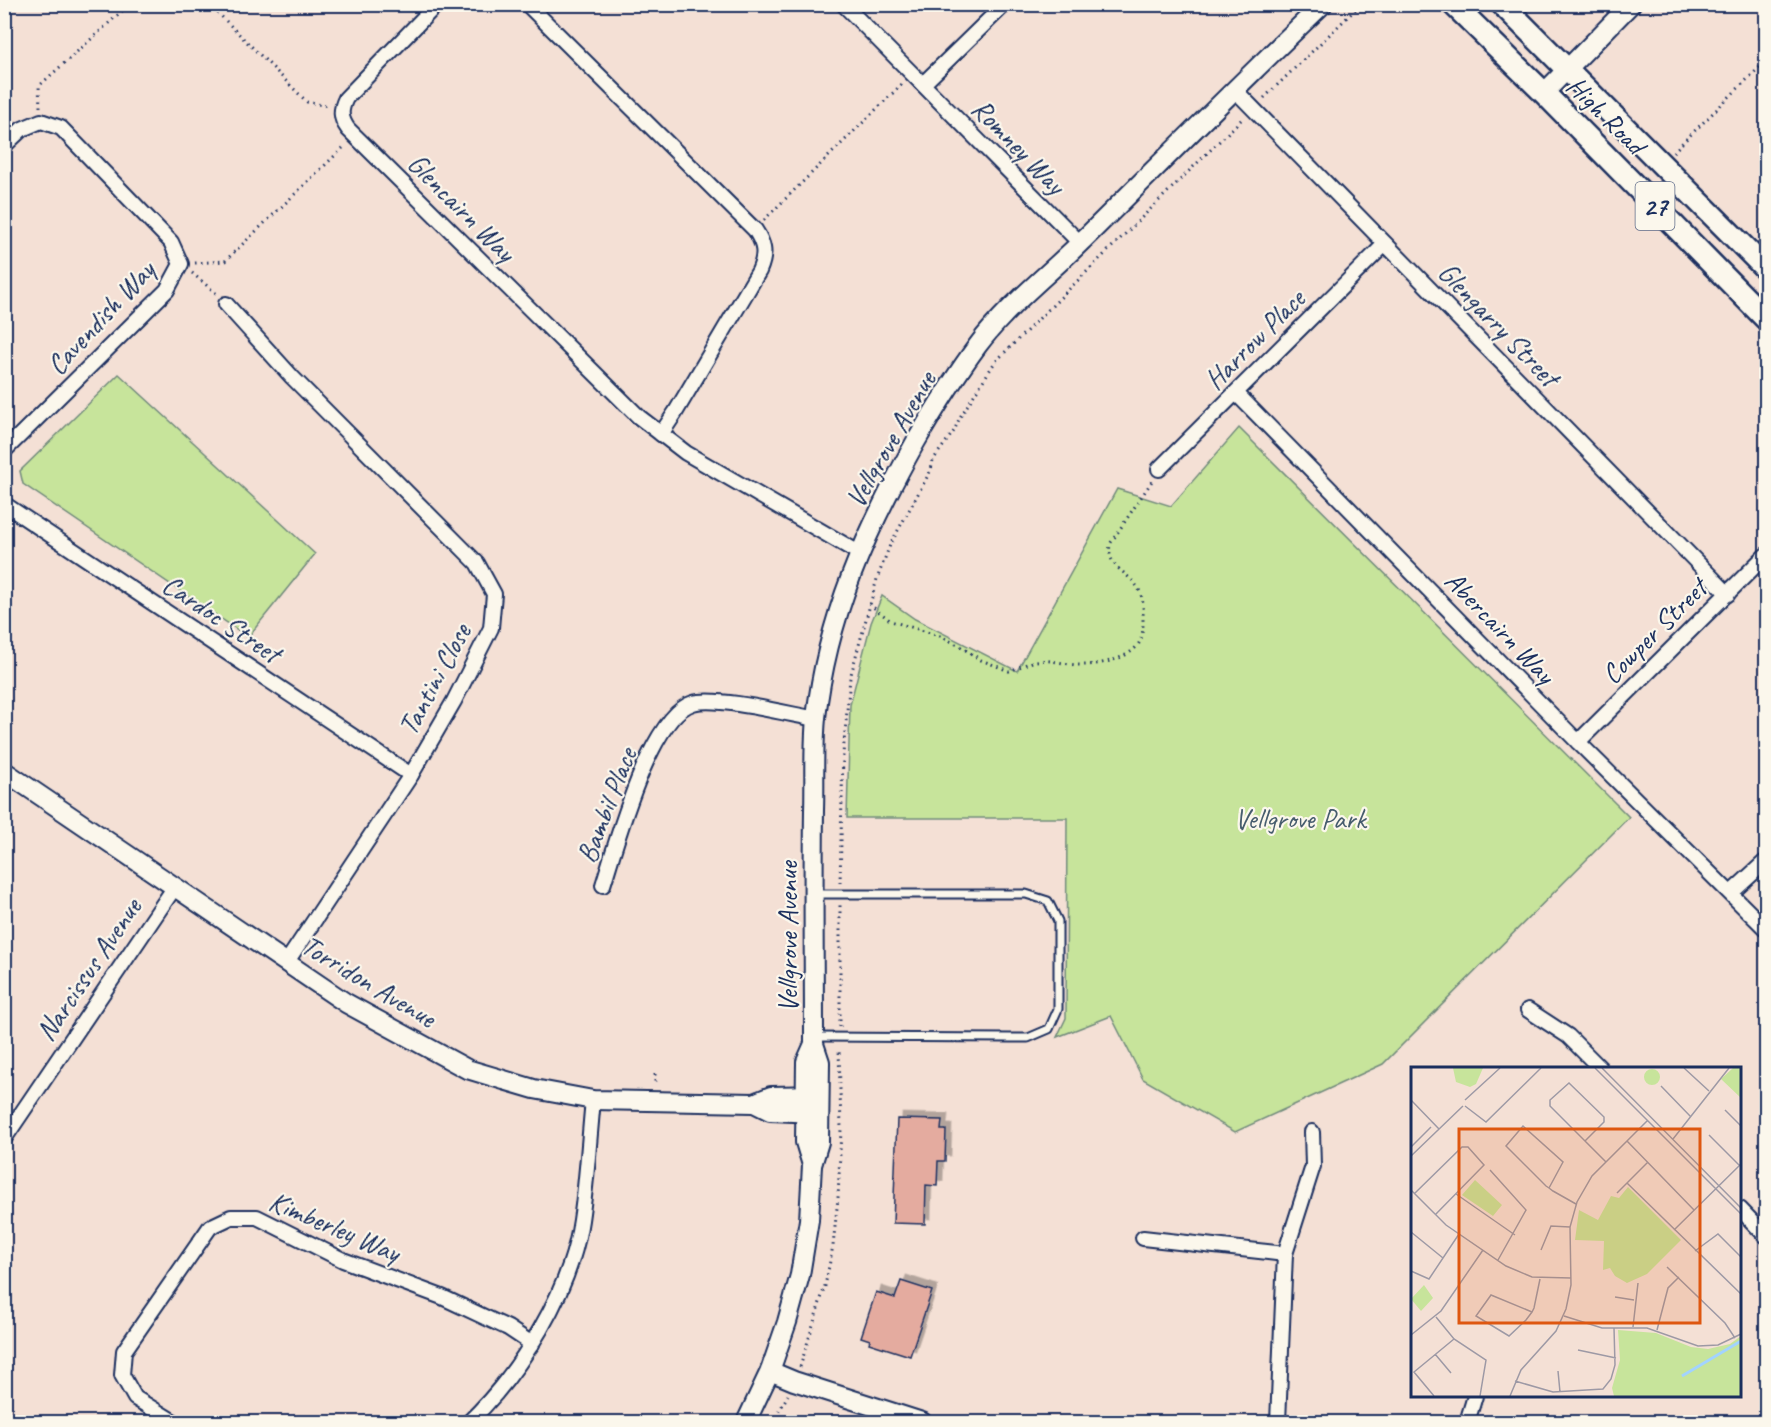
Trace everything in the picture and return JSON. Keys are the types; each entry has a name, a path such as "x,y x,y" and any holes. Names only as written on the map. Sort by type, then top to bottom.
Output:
{"main road":[{"name":"High Road","path":"1453,4 1767,319"},
{"name":"High Road","path":"1502,4 1767,269"}],"street":[{"path":"341,108 346,98 437,4"},
{"path":"528,4 754,230 764,248 764,259 759,271 661,434"},
{"name":"Romney Way","path":"843,4 1080,243"},
{"path":"923,84 1005,4"},
{"name":"Vellgrove Avenue","path":"746,1422 770,1371 787,1322 800,1275 809,1220 812,1165 819,1142 813,1104 820,1062 814,1040 813,894 816,719 827,656 840,607 859,553 899,471 933,413 978,345 1000,320 1323,4"},
{"path":"1544,93 1631,4"},
{"name":"Glengarry Street","path":"1234,89 1728,594"},
{"name":"Glencairn Way","path":"341,108 342,120 355,137 639,417 686,453 859,553"},
{"path":"4,146 22,129 41,121"},
{"name":"Cavendish Way","path":"4,452 167,290 181,264 171,242 61,128 41,121"},
{"name":"Harrow Place","path":"1159,469 1385,244"},
{"name":"Tantini Close","path":"226,304 292,377 477,563 494,594 491,628 454,701 411,775 286,963"},
{"name":"Abercairn Way","path":"1236,393 1578,742 1767,929"},
{"name":"Cardoc Street","path":"4,504 411,775"},
{"name":"Cowper Street","path":"1578,742 1767,555"},
{"name":"Bambil Place","path":"603,885 633,789 645,762 673,715 692,703 715,701 816,719"},
{"name":"Torridon Avenue","path":"4,771 346,1003 467,1069 534,1089 593,1100 754,1103 770,1111 813,1104"},
{"path":"1731,893 1767,861"},
{"name":"Narcissus Avenue","path":"4,1139 174,888"},
{"path":"1528,1010 1568,1036 1599,1067"},
{"path":"469,1422 488,1404 532,1344 550,1313 569,1266 581,1222 593,1100"},
{"path":"1278,1422 1285,1254 1313,1166 1311,1132"},
{"path":"1741,1210 1767,1236"},
{"name":"Kimberley Way","path":"174,1422 135,1398 122,1375 124,1351 210,1227 231,1217 257,1217 343,1260 442,1297 508,1328 532,1344"},
{"path":"1143,1238 1285,1254"},
{"path":"770,1371 922,1422"},
{"path":"1467,1422 1474,1397"}],"lane":[{"path":"813,894 1026,894 1048,901 1058,921 1058,1009 1049,1029 1028,1038 840,1037 814,1040"}],"path":[{"path":"41,121 39,86 130,4"},
{"path":"209,4 307,102 341,108"},
{"path":"773,1422 803,1361 822,1296 833,1246 840,1141 840,894 843,754 850,678 869,604 890,545 931,470 933,460 954,431 960,417 995,362 1361,4"},
{"path":"1672,154 1767,61"},
{"path":"754,230 912,74"},
{"path":"181,264 225,261 355,137"},
{"path":"181,264 211,288 226,304"},
{"path":"869,604 891,621 940,636 981,660 1010,671 1035,662 1051,661 1077,665 1117,660 1130,654 1140,644 1143,633 1143,604 1141,593 1134,581 1111,560 1110,544 1159,469"}],"green space":[{"path":"119,374 315,554 248,637 23,484 20,471"},
{"name":"Vellgrove Park","path":"1239,428 1629,817 1383,1064 1235,1132 1143,1079 1111,1016 1057,1037 1066,1018 1067,818 847,818 850,705 871,623 882,596 915,619 1017,671 1117,489 1171,506"}],"building":[{"path":"897,1119 942,1120 941,1130 946,1130 945,1161 938,1161 937,1186 926,1185 925,1224 893,1223"},
{"path":"901,1281 932,1291 910,1356 869,1343 870,1340 861,1337 876,1292 895,1298"}]}
